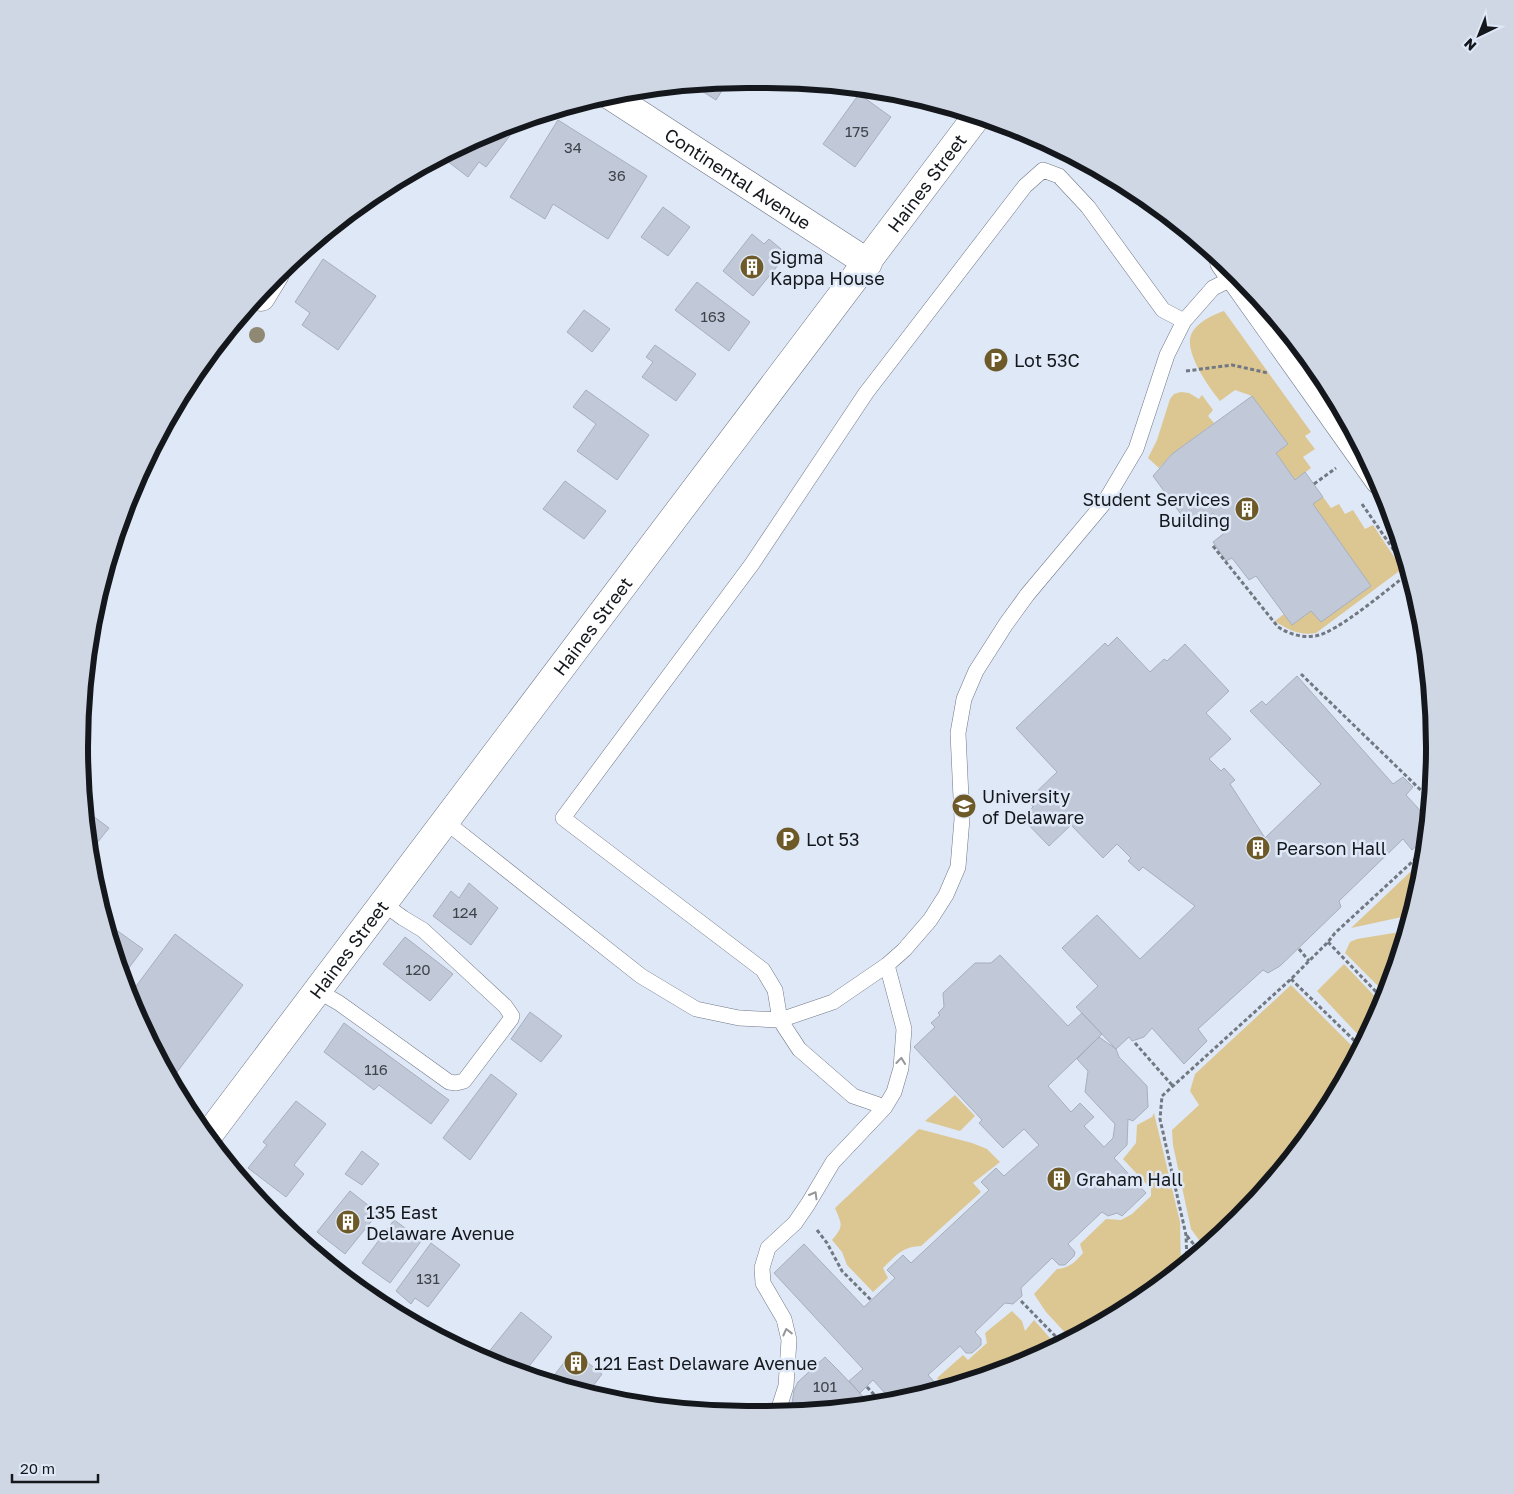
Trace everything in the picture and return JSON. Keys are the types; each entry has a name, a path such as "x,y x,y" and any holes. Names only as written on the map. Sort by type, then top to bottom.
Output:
{"street":[{"name":"Continental Avenue","path":"617,100 868,263"},
{"name":"Haines Street","path":"212,1131 974,121"},
{"path":"1282,336 1346,431"}],"lane":[{"path":"885,1107 853,1096 799,1049 780,1020 775,990 763,970 563,818 752,564 866,393 1025,186 1043,170 1060,176 1077,194 1163,310 1184,321"},
{"path":"446,822 641,976 696,1009 739,1018 780,1020 833,1002 887,965 904,950 930,920 946,896 958,867 962,819 958,733 964,699 976,671 1027,595 1104,503 1136,449 1167,355 1184,321 1226,274"},
{"path":"318,991 339,1003 449,1082 464,1081 512,1016 498,1000 423,930 384,904"},
{"path":"780,1406 786,1386 789,1340 784,1319 763,1283 762,1268 768,1248 795,1223 833,1162 885,1107 894,1092 901,1068 904,1029 887,965"}],"path":[{"path":"1161,375 1232,366 1274,374"},
{"path":"1314,484 1337,468"},
{"path":"1213,546 1278,627 1288,633 1305,637 1317,636 1332,630 1404,577"},
{"path":"1301,674 1425,794"},
{"path":"1187,1255 1186,1235 1160,1119 1162,1096 1291,979 1335,933 1417,857"},
{"path":"1328,942 1378,994"},
{"path":"1299,949 1309,961"},
{"path":"1291,979 1356,1042"},
{"path":"1135,1044 1172,1085"},
{"path":"811,1224 828,1243 834,1259 842,1271 871,1300"},
{"path":"1186,1235 1196,1248"},
{"path":"1021,1301 1058,1339"},
{"path":"867,1386 877,1397"}],"shaded area":[{"path":"1224,311 1311,432 1305,436 1315,449 1303,457 1311,468 1295,480 1276,453 1287,444 1252,396 1235,390 1220,401 1205,380 1192,355 1190,340 1194,330 1203,321"},
{"path":"1181,392 1189,393 1199,399 1202,395 1213,410 1208,416 1214,423 1172,454 1159,468 1148,458 1157,440 1170,399 1174,394"},
{"path":"1323,497 1331,508 1339,504 1345,514 1353,510 1365,529 1373,525 1402,569 1316,633 1310,634 1290,630 1275,621 1284,614 1292,625 1311,611 1370,586 1313,504"},
{"path":"1415,867 1404,916 1351,928"},
{"path":"1400,932 1380,988 1345,953 1350,942 1357,939"},
{"path":"1344,964 1376,998 1359,1036 1317,991"},
{"path":"1291,985 1354,1048 1338,1077 1290,1148 1263,1182 1202,1243 1191,1229 1173,1145 1172,1130 1199,1105 1190,1091 1195,1074"},
{"path":"955,1095 975,1116 960,1131 925,1121"},
{"path":"1154,1113 1180,1222 1181,1260 1133,1295 1097,1318 1066,1334 1046,1312 1034,1294 1057,1269 1069,1266 1083,1253 1080,1244 1106,1219 1121,1220 1132,1214 1151,1196 1151,1189 1123,1159 1136,1143 1137,1125 1152,1117"},
{"path":"919,1129 972,1143 987,1149 1000,1162 973,1183 981,1192 921,1246 904,1250 883,1268 888,1278 873,1292 847,1265 842,1252 832,1240 841,1225 835,1208"},
{"path":"1012,1311 1022,1321 1025,1331 1034,1320 1053,1341 979,1372 941,1383 937,1378 963,1355 968,1360 987,1343 985,1333"}],"building":[{"path":"699,89 723,89 716,100"},
{"path":"859,94 891,117 855,167 823,144"},
{"path":"558,120 647,176 608,239 553,204 545,219 510,197"},
{"path":"514,130 486,167 479,162 468,177 447,160"},
{"path":"663,207 690,227 668,256 641,237"},
{"name":"Sigma Kappa House","path":"752,234 764,244 769,239 787,254 753,296 723,271"},
{"path":"323,259 376,296 338,350 302,325 310,313 295,302"},
{"path":"697,282 750,322 729,351 675,310"},
{"path":"584,310 610,329 592,352 567,332"},
{"path":"655,345 696,374 676,401 642,377 653,362 646,357"},
{"path":"586,390 649,435 617,480 577,451 596,424 573,407"},
{"name":"Student Services Building","path":"1252,396 1288,444 1276,453 1295,480 1305,472 1323,497 1313,504 1371,586 1321,622 1311,611 1292,625 1256,576 1249,580 1232,558 1226,561 1213,542 1227,531 1213,513 1191,528 1153,476 1172,454"},
{"path":"565,481 606,511 584,539 543,509"},
{"name":"Pearson Hall","path":"1117,637 1150,672 1164,659 1167,661 1185,644 1229,691 1206,713 1231,739 1209,759 1221,771 1224,768 1235,780 1230,784 1265,838 1321,784 1250,711 1262,701 1266,705 1297,676 1393,784 1403,777 1413,787 1406,795 1423,813 1419,844 1412,850 1403,839 1339,901 1341,907 1280,966 1268,973 1263,970 1198,1029 1207,1041 1184,1064 1152,1028 1144,1037 1132,1041 1129,1037 1116,1049 1076,1007 1098,986 1062,948 1097,915 1140,959 1195,906 1143,867 1139,871 1128,861 1131,858 1117,844 1103,858 1071,825 1049,846 1022,818 1033,807 1028,800 1057,772 1016,728 1105,643 1108,646"},
{"path":"91,815 109,828 95,845"},
{"path":"469,883 498,908 471,945 433,916 451,891 459,898"},
{"path":"113,928 143,949 127,971"},
{"path":"175,934 243,985 175,1075 156,1039 134,989"},
{"path":"405,937 453,974 430,1001 383,964"},
{"name":"Graham Hall","path":"1000,955 1068,1026 1082,1013 1102,1034 1048,1086 1071,1112 1080,1103 1094,1117 1084,1126 1104,1147 1113,1138 1115,1124 1085,1092 1088,1071 1077,1059 1099,1037 1116,1049 1119,1057 1147,1086 1148,1107 1133,1121 1128,1119 1127,1145 1114,1158 1146,1193 1122,1216 1117,1213 1108,1216 1102,1212 1068,1244 1075,1252 1074,1256 1065,1265 1059,1265 1052,1258 1021,1288 1022,1296 1013,1304 1005,1303 975,1332 981,1339 981,1345 972,1353 966,1353 960,1346 928,1375 937,1384 887,1395 873,1380 860,1393 849,1381 863,1369 774,1273 804,1244 864,1307 895,1278 887,1270 903,1255 911,1263 989,1190 981,1182 996,1168 1004,1176 1039,1145 1024,1129 1003,1148 979,1123 982,1120 914,1047 935,1027 931,1023 940,1015 938,1013 944,1007 943,993 975,963 991,963"},
{"path":"530,1012 562,1036 541,1062 511,1039"},
{"path":"344,1023 449,1100 431,1124 379,1085 374,1090 324,1052"},
{"path":"491,1074 517,1094 470,1160 443,1138"},
{"path":"296,1101 326,1124 294,1165 304,1174 286,1197 248,1168 267,1145 263,1142"},
{"path":"362,1151 379,1164 362,1185 345,1174"},
{"name":"135 East Delaware Avenue","path":"350,1191 378,1213 345,1254 317,1232"},
{"path":"394,1220 422,1240 390,1283 362,1263"},
{"path":"431,1243 460,1265 428,1307 415,1298 411,1304 396,1291"},
{"path":"521,1312 552,1337 527,1369 488,1353"},
{"name":"121 East Delaware Avenue","path":"573,1351 602,1374 592,1388 553,1377"},
{"path":"825,1357 865,1399 793,1405 794,1390 798,1382"}],"place":[{"name":"Sigma Kappa House","path":"752,267"},
{"name":"Lot 53C","path":"996,360"},
{"name":"Student Services Building","path":"1247,509"},
{"name":"University of Delaware","path":"964,806"},
{"name":"Lot 53","path":"788,839"},
{"name":"Pearson Hall","path":"1258,848"},
{"name":"Graham Hall","path":"1059,1179"},
{"name":"135 East Delaware Avenue","path":"348,1222"},
{"name":"121 East Delaware Avenue","path":"576,1363"}]}
